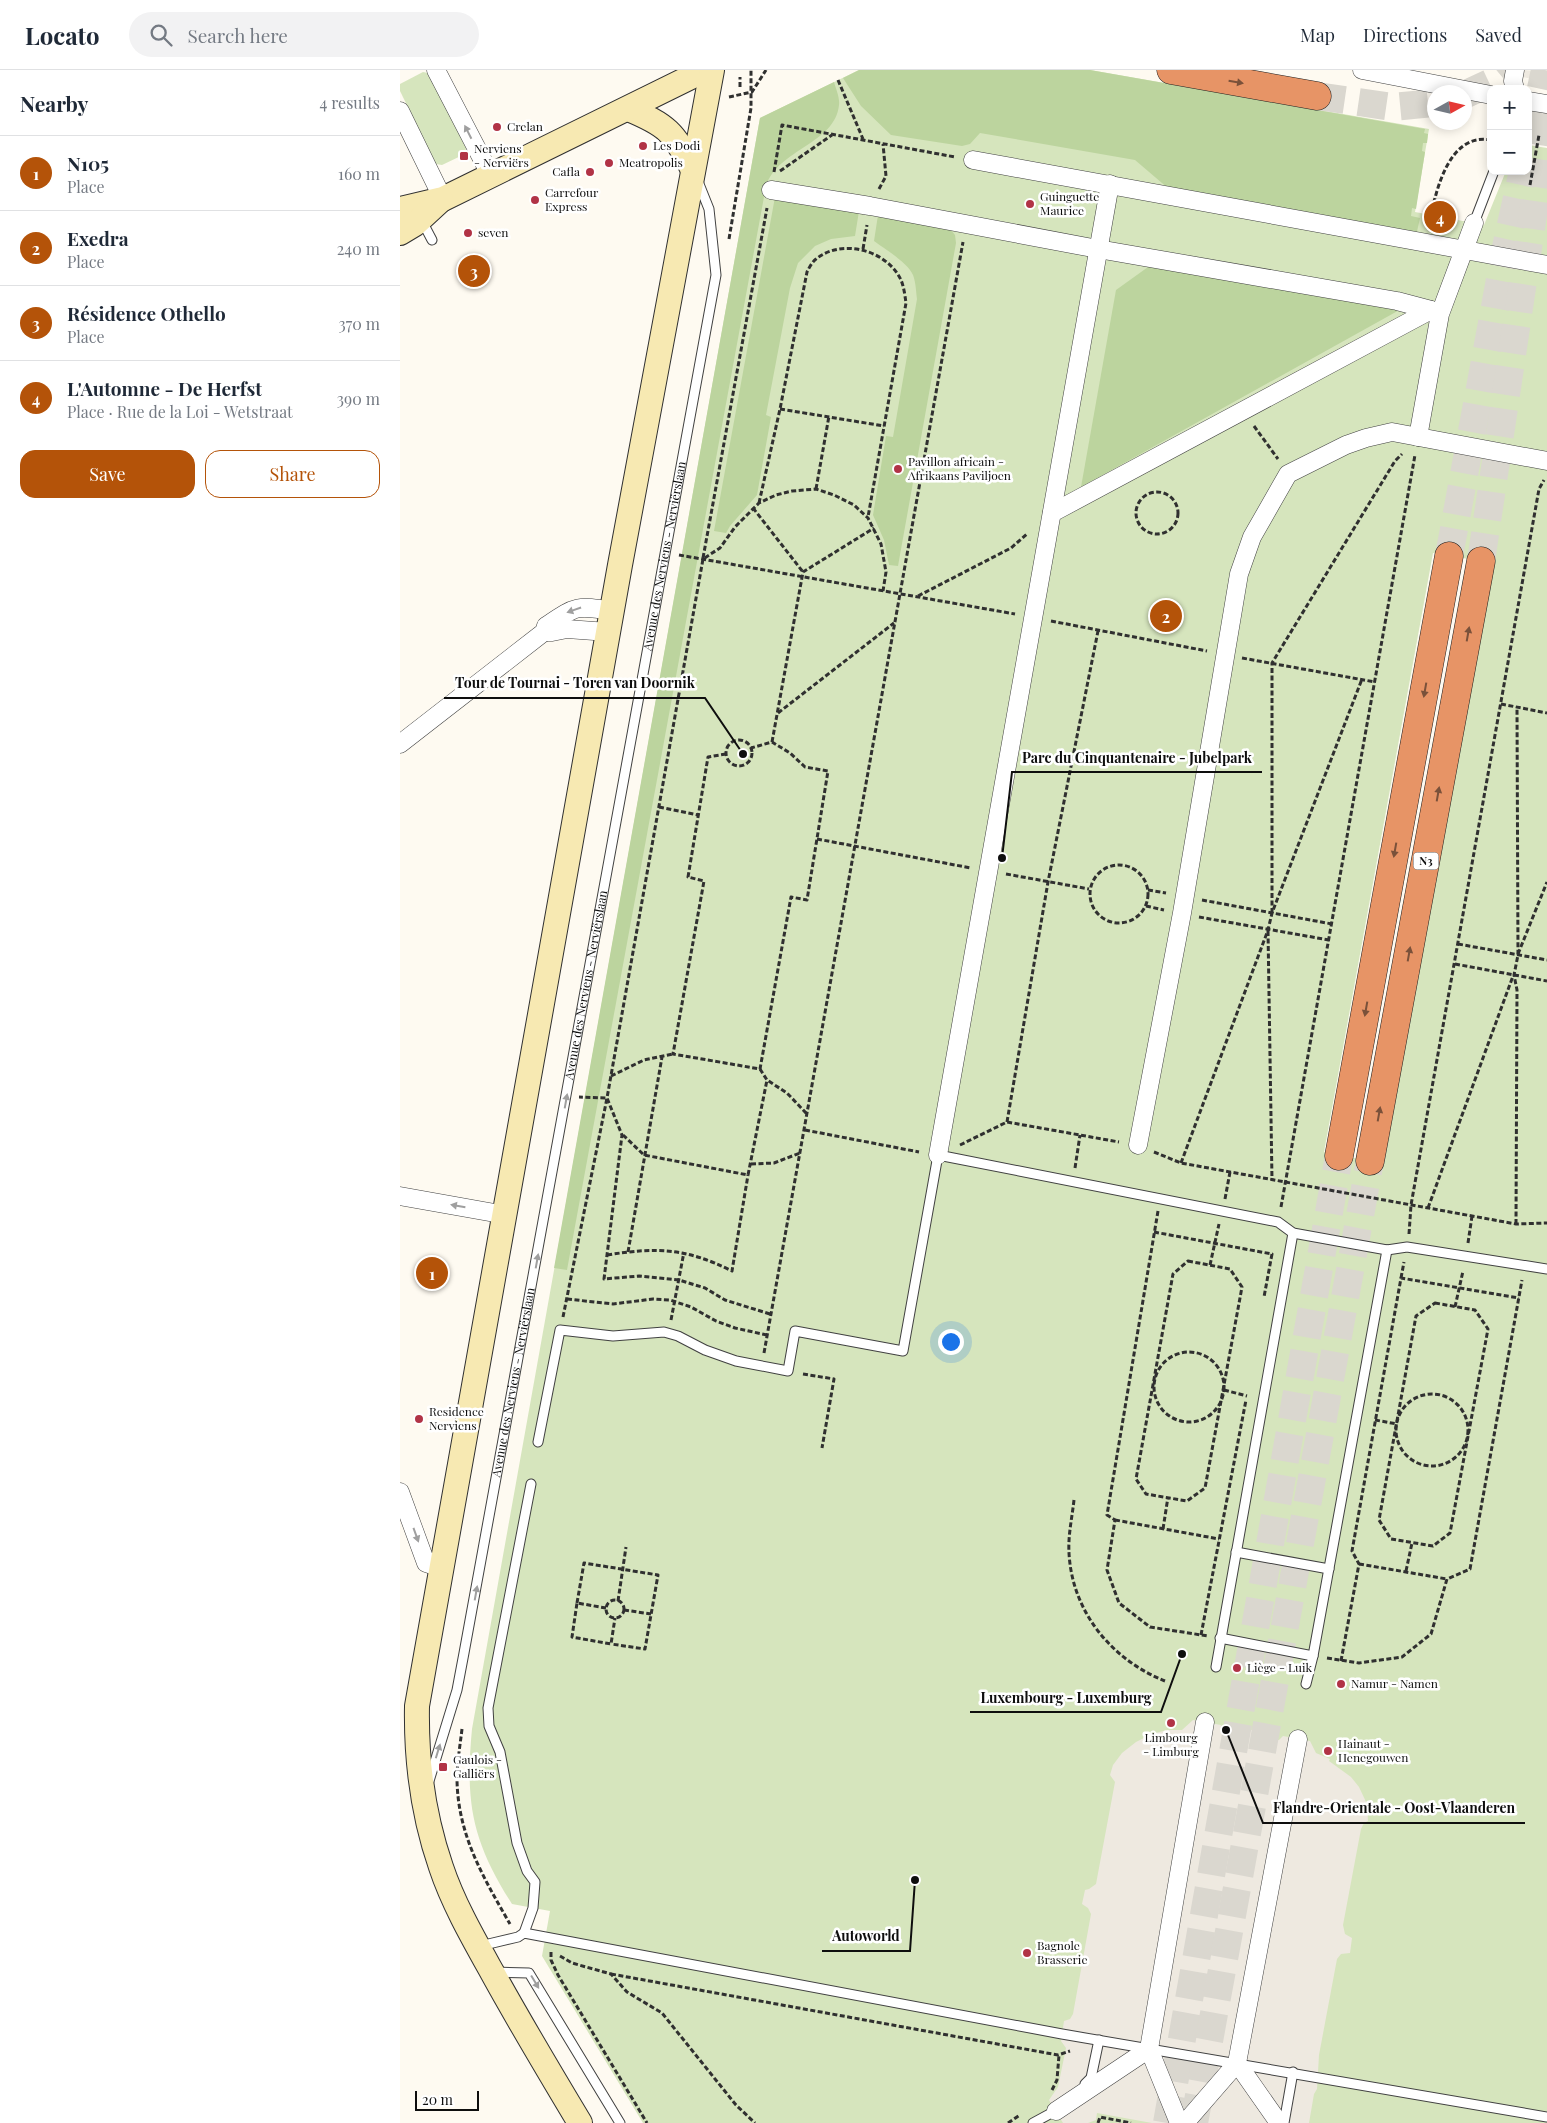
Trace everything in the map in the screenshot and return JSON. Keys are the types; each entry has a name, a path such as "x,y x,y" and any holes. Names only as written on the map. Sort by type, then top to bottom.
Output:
{"highway":[{"path":"1170,70 1316,96"},
{"name":"N3","path":"1339,1156 1449,556"},
{"name":"N3","path":"1370,1162 1481,561"}],"street":[{"path":"436,70 491,176"},
{"path":"400,233 410,214 706,70"},
{"name":"Avenue des Nerviens - Nerviërslaan","path":"580,2123 519,2022 478,1947 441,1868 428,1824 423,1798 416,1733 417,1706 506,1215 610,621 712,70"},
{"path":"1362,70 1487,93"},
{"path":"1514,85 1513,81 1515,70"},
{"path":"1532,102 1547,104"},
{"path":"628,109 656,121 668,131 680,144 693,170"},
{"path":"400,111 443,199"},
{"path":"973,160 1547,265"},
{"path":"938,1155 1110,184"},
{"path":"771,190 870,206 1098,249 1397,301 1436,312"},
{"path":"1418,437 1436,312 1474,224"},
{"path":"1052,513 1243,410 1436,312"},
{"path":"1138,1145 1183,905 1239,574 1262,517 1288,474 1346,445 1392,432 1547,461"},
{"path":"400,744 544,632 546,626 572,609 586,607 610,621"},
{"path":"400,1196 506,1215"},
{"path":"400,1492 426,1563 441,1568"},
{"path":"1178,2123 1149,2048 1206,1722"},
{"path":"1185,2123 1237,2063 1298,1739"},
{"path":"1056,2112 1149,2048"},
{"path":"1237,2063 1279,2123"}],"lane":[{"name":"Avenue des Nerviens - Nerviërslaan","path":"423,1798 457,1690 464,1654 716,275 709,209 693,170"},
{"path":"1474,224 1492,175"},
{"path":"410,214 432,240"},
{"path":"538,1442 560,1330 613,1336 654,1331 669,1333 705,1350 736,1361 788,1371 795,1332 903,1351 938,1155 1278,1222 1293,1233 1387,1250 1407,1247 1547,1270"},
{"path":"1216,1668 1293,1233"},
{"path":"1306,1684 1313,1656 1387,1250"},
{"path":"521,1935 533,1908 535,1882 527,1871 517,1843 500,1752 489,1726 488,1708 530,1484"},
{"path":"1236,1552 1329,1569"},
{"path":"1220,1638 1313,1656"},
{"path":"478,1947 521,1935 1099,2040 1547,2117"},
{"path":"492,1972 529,1972 620,2123"},
{"path":"1034,2123 1056,2112 1091,2078 1099,2040"},
{"path":"1284,2123 1293,2072"}],"path":[{"path":"728,242 752,92 751,70"},
{"path":"752,92 766,70"},
{"path":"740,77 740,87"},
{"path":"838,80 863,140"},
{"path":"966,224 767,1334 735,1328 691,1306 674,1302 653,1299 600,1304 567,1299 607,1098 782,125 973,160"},
{"path":"771,190 780,171 833,134"},
{"path":"1530,185 1539,135"},
{"path":"1426,243 1436,189 1446,169 1459,148 1474,142 1487,140"},
{"path":"863,249 870,206 886,176 883,144"},
{"path":"759,503 807,272 816,259 832,252 846,249 863,249 878,256 891,266 901,280 906,303 868,518"},
{"path":"780,408 884,426"},
{"path":"1243,410 1288,474"},
{"path":"816,490 829,416"},
{"path":"1272,913 1272,663 1395,461 1418,437"},
{"path":"1278,1222 1418,437"},
{"path":"1407,1247 1412,1205 1539,489 1547,473"},
{"path":"703,559 720,548 735,527 759,503 776,495 792,491 816,490 834,495 854,505 868,518 881,544 886,572 882,591"},
{"path":"1153,492 1167,494 1176,504 1178,518 1175,524 1170,530 1157,535 1144,530 1139,525 1135,512 1141,499 1153,492"},
{"path":"753,508 803,572"},
{"path":"918,596 1011,548 1052,513"},
{"path":"772,742 803,572 874,528"},
{"path":"682,556 918,596 1375,682"},
{"path":"778,713 894,622"},
{"path":"1007,1122 1048,882 1098,630"},
{"path":"1181,1163 1268,930 1272,913 1362,679"},
{"path":"1501,704 1547,713"},
{"path":"1428,1208 1514,975 1518,954 1517,707"},
{"path":"738,740 746,742 751,748 752,757 743,766 734,766 726,754 730,744 738,740"},
{"path":"751,748 772,742 790,753 805,767 828,770 807,900 791,897 760,1069 767,1080 787,1093 807,1114"},
{"path":"673,1054 704,881 688,877 708,757 726,754"},
{"path":"659,807 698,815"},
{"path":"817,839 988,872 1089,889"},
{"path":"1125,865 1137,870 1146,880 1148,890 1146,906 1138,917 1126,923 1113,924 1101,918 1092,908 1089,889 1100,871 1111,866 1125,865"},
{"path":"1518,954 1547,882"},
{"path":"1148,890 1183,905 1268,930 1329,940"},
{"path":"1146,906 1183,905 1272,913 1332,924"},
{"path":"1268,930 1272,1180"},
{"path":"1458,944 1547,960"},
{"path":"1455,964 1547,981"},
{"path":"1514,975 1517,990 1516,1224"},
{"path":"611,1076 644,1060 673,1054 760,1069"},
{"path":"628,1252 662,1057"},
{"path":"607,1255 657,1250 684,1252 709,1259 732,1271 750,1164 767,1080"},
{"path":"579,1097 607,1098"},
{"path":"607,1098 622,1135 644,1155 748,1175"},
{"path":"805,1130 938,1155 1007,1122 1138,1145 1181,1163 1516,1224 1547,1223"},
{"path":"622,1135 604,1279 639,1276 678,1280 705,1288 725,1300 770,1314"},
{"path":"1075,1168 1080,1135"},
{"path":"750,1164 774,1163 800,1153"},
{"path":"1226,1195 1230,1172"},
{"path":"1160,1199 1106,1515 1115,1520 1219,1539"},
{"path":"1469,1237 1472,1216"},
{"path":"1154,1232 1272,1254 1264,1301"},
{"path":"1210,1265 1214,1244"},
{"path":"669,1333 684,1252"},
{"path":"1188,1261 1230,1268 1242,1287 1224,1390 1205,1488 1187,1501 1146,1494 1136,1479 1154,1382 1173,1274 1188,1261"},
{"path":"1359,1564 1447,1579 1470,1569 1525,1267"},
{"path":"1341,1660 1359,1564 1352,1551 1402,1278 1519,1298"},
{"path":"1455,1307 1459,1288"},
{"path":"1435,1303 1475,1310 1488,1329 1450,1533 1433,1546 1391,1539 1379,1520 1397,1424 1416,1316 1435,1303"},
{"path":"1193,1352 1203,1355 1219,1369 1223,1379 1224,1390 1221,1401 1206,1418 1196,1422 1185,1422 1174,1419 1165,1413 1158,1404 1154,1394 1154,1382 1157,1372 1163,1363 1172,1356 1193,1352"},
{"path":"788,1371 834,1379 822,1448"},
{"path":"1202,1635 1248,1386"},
{"path":"1224,1390 1247,1396"},
{"path":"1434,1395 1451,1400 1457,1405 1466,1419 1468,1436 1461,1452 1447,1463 1430,1466 1407,1456 1398,1441 1397,1424 1410,1402 1418,1398 1434,1395"},
{"path":"1375,1420 1397,1424"},
{"path":"1163,1529 1168,1498"},
{"path":"1074,1500 1069,1554 1074,1582 1084,1609 1099,1633 1118,1653 1141,1670 1165,1681"},
{"path":"1115,1520 1107,1570 1119,1603 1150,1627 1220,1638"},
{"path":"1406,1572 1412,1543"},
{"path":"618,1600 626,1547"},
{"path":"584,1563 658,1575 645,1650 572,1637 578,1603 584,1563"},
{"path":"1313,1656 1359,1663 1402,1657 1431,1634 1447,1579"},
{"path":"615,1618 608,1614 606,1608 609,1602 618,1600"},
{"path":"615,1618 621,1615 624,1610 623,1605 618,1600"},
{"path":"578,1603 606,1608"},
{"path":"624,1610 651,1614"},
{"path":"611,1644 615,1618"},
{"path":"462,1724 457,1780 464,1832 479,1871 521,1935"},
{"path":"647,2123 558,1975 551,1960 552,1950 572,1963 612,1974 1059,2055 1099,2040"},
{"path":"612,1974 628,1992 662,2013 736,2105 755,2123"},
{"path":"1050,2093 1056,2080 1059,2055"},
{"path":"1008,2123 1021,2114"},
{"path":"1098,2123 1100,2118 1130,2123"}],"green space":[{"path":"859,70 1090,70 1427,129 1429,130 1415,212 1484,225 1504,175 1532,175 1532,146 1547,148 1547,2123 643,2123 542,1956 550,1911 512,1904 488,1860 474,1821 471,1800 470,1755 472,1729 760,118","holes":["1433,553 1492,563 1384,1164 1324,1152"]},
{"path":"859,70 1090,70 1425,129 1424,133 1428,134 1427,143 1423,143 1422,151 1425,152 1416,209 1412,208 1411,216 1420,218 1416,236 1169,189 1135,160 980,133 970,144 962,146 891,135 861,106 843,78"},
{"path":"423,72 428,73 466,148 465,154 442,165 436,164 400,91 400,84"},
{"path":"834,82 838,93 839,105 835,118 828,129 782,163 772,173 766,186 567,1270 554,1268 760,118"},
{"path":"775,197 859,211 855,236 831,239 815,246 798,263 790,288 766,415 771,417 757,495 726,533 714,531"},
{"path":"878,215 950,229 955,235 956,243 898,566 889,565 884,540 873,515 886,436 893,437 917,299 915,281 910,270 896,256 874,241"},
{"path":"1155,262 1403,308 1081,487 1116,290"}],"shaded area":[{"path":"1524,70 1546,72 1547,70 1547,82 1523,77"},
{"path":"1193,1720 1221,1725 1223,1730 1228,1732 1236,1727 1268,1733 1273,1740 1279,1740 1283,1736 1310,1741 1316,1753 1330,1759 1329,1761 1351,1777 1359,1787 1367,1804 1368,1821 1364,1823 1361,1829 1343,1925 1345,1934 1352,1938 1350,1953 1341,1954 1337,1959 1319,2055 1317,2089 1314,2094 1309,2123 1152,2123 1097,2113 1096,2120 1088,2123 1063,2123 1049,2100 1058,2087 1066,2048 1061,2041 1064,2021 1070,2019 1073,2014 1091,1914 1088,1908 1082,1904 1085,1890 1096,1884 1115,1782 1110,1775 1113,1765 1122,1753 1136,1742 1152,1734 1167,1730 1182,1730"}],"tunnel":[{"path":"1472,91 1496,80 1508,70"},
{"path":"1532,130 1545,70"},
{"path":"1317,96 1393,107 1427,104"},
{"path":"1481,561 1547,121"},
{"path":"1449,556 1506,247 1522,175"},
{"path":"1167,2123 1339,1156"},
{"path":"1194,2123 1370,1161"}],"place":[{"name":"Crelan","path":"497,127"},
{"name":"Les Dodi","path":"643,146"},
{"name":"Nerviens - Nerviërs","path":"464,156"},
{"name":"Meatropolis","path":"609,163"},
{"name":"Cafla","path":"590,172"},
{"name":"Carrefour Express","path":"535,200"},
{"name":"Guinguette Maurice","path":"1030,204"},
{"name":"L'Automne - De Herfst","path":"1440,217"},
{"name":"seven","path":"468,233"},
{"name":"Résidence Othello","path":"474,271"},
{"name":"Pavillon africain - Afrikaans Paviljoen","path":"898,469"},
{"name":"Exedra","path":"1166,616"},
{"name":"Tour de Tournai - Toren van Doornik","path":"743,754"},
{"name":"Parc du Cinquantenaire - Jubelpark","path":"1002,858"},
{"name":"N105","path":"432,1273"},
{"name":"Residence Nerviens","path":"419,1419"},
{"name":"Luxembourg - Luxemburg","path":"1182,1654"},
{"name":"Liège - Luik","path":"1237,1668"},
{"name":"Namur - Namen","path":"1341,1684"},
{"name":"Limbourg - Limburg","path":"1171,1723"},
{"name":"Flandre-Orientale - Oost-Vlaanderen","path":"1226,1730"},
{"name":"Hainaut - Henegouwen","path":"1328,1751"},
{"name":"Gaulois - Galliërs","path":"443,1767"},
{"name":"Autoworld","path":"915,1880"},
{"name":"Bagnole Brasserie","path":"1027,1953"}]}
